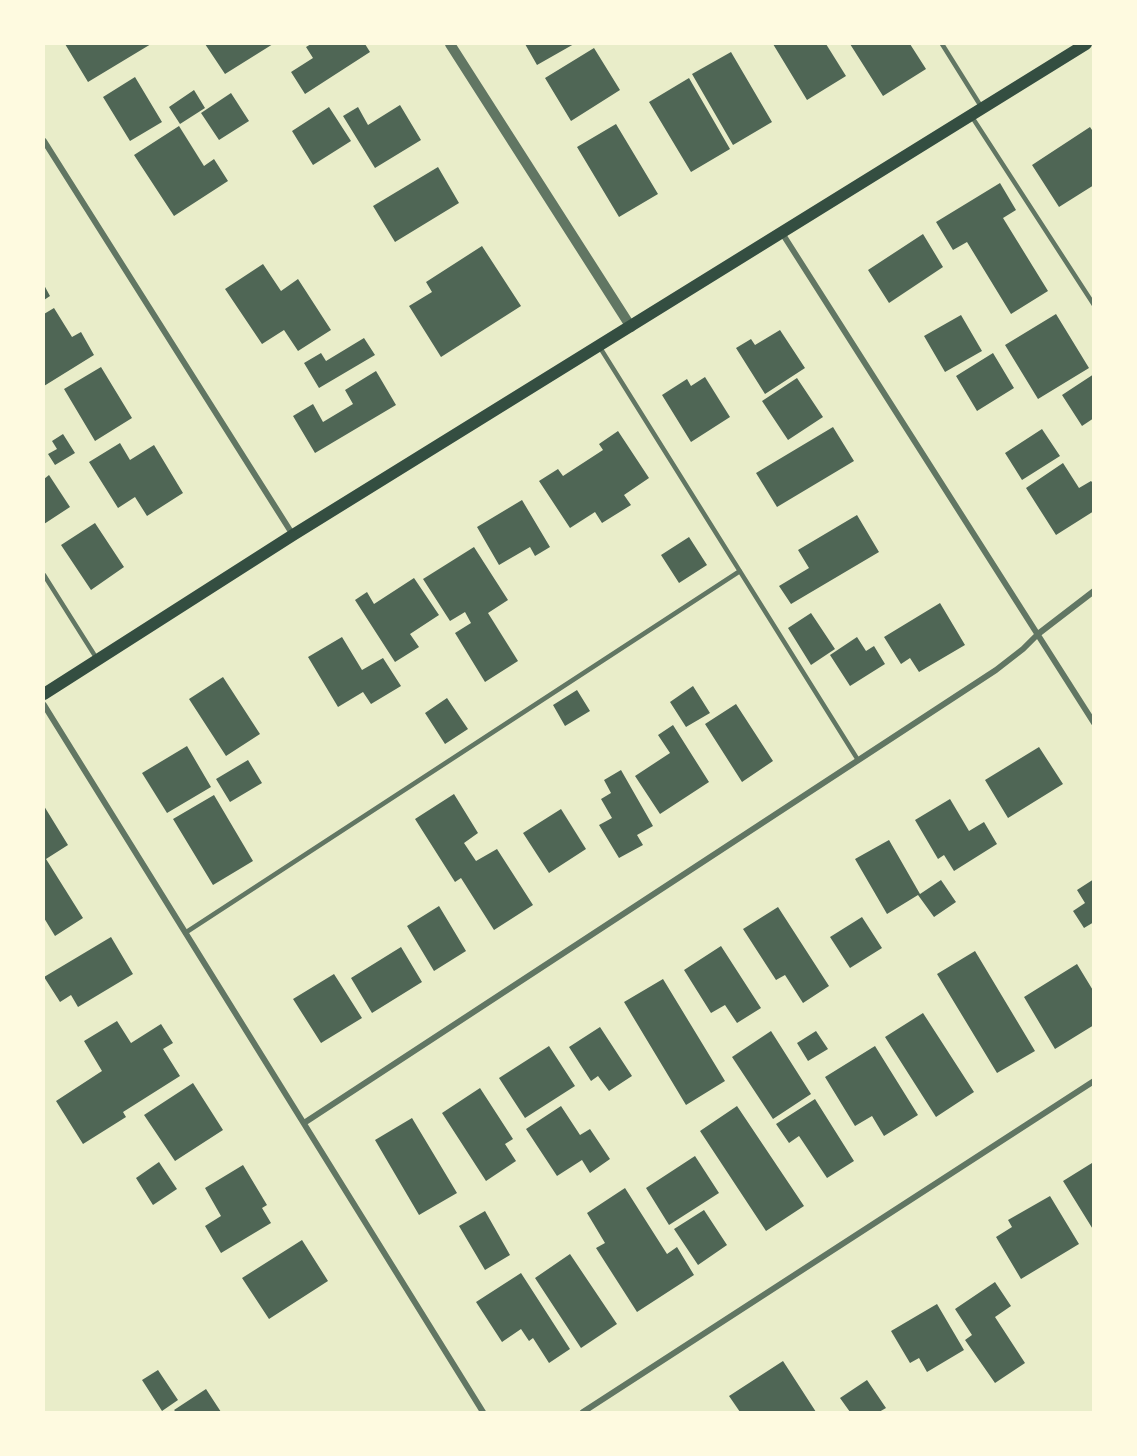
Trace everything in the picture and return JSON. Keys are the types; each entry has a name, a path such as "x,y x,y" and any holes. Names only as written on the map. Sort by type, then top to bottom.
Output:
{"main road":[{"path":"44,694 293,534 1086,44"}],"street":[{"path":"450,44 631,327"},
{"path":"44,141 293,534"},
{"path":"782,232 1094,723"},
{"path":"304,1124 996,670 1094,591"},
{"path":"44,705 483,1413"},
{"path":"583,1413 1094,1081"}],"lane":[{"path":"942,44 982,108"},
{"path":"970,115 1094,305"},
{"path":"599,346 858,760"},
{"path":"185,933 740,571"},
{"path":"44,575 97,660"}],"building":[{"path":"65,44 151,44 88,82"},
{"path":"205,44 273,44 225,74"},
{"path":"311,44 365,44 370,52 305,94 291,72 313,58 306,47"},
{"path":"525,44 574,44 537,65"},
{"path":"773,44 826,44 846,76 807,100"},
{"path":"850,44 910,44 926,69 883,96"},
{"path":"594,48 620,90 571,121 545,78"},
{"path":"731,52 772,122 733,145 692,74"},
{"path":"135,77 162,122 130,141 103,97"},
{"path":"689,78 730,149 691,172 649,102"},
{"path":"194,90 205,108 180,124 169,107"},
{"path":"231,93 249,121 219,140 201,113"},
{"path":"400,105 421,140 375,168 343,116 358,107 368,125"},
{"path":"329,107 351,141 313,165 292,131"},
{"path":"616,124 658,194 619,217 577,147"},
{"path":"179,126 204,166 214,159 228,181 174,216 134,155"},
{"path":"1090,127 1094,133 1094,185 1059,207 1032,165"},
{"path":"438,167 459,203 395,242 373,206"},
{"path":"1000,183 1016,210 1003,218 1048,291 1011,314 967,242 953,250 936,222"},
{"path":"923,234 943,267 889,303 868,270"},
{"path":"482,246 521,306 441,357 409,306 432,292 426,282"},
{"path":"263,264 281,291 298,279 331,330 298,351 284,330 262,344 225,289"},
{"path":"44,285 50,296 44,300"},
{"path":"54,308 72,337 81,332 94,355 44,386 44,314"},
{"path":"1056,314 1089,368 1038,399 1005,345"},
{"path":"961,315 982,351 945,372 924,336"},
{"path":"780,330 805,368 765,394 736,348 751,339 755,345"},
{"path":"364,338 375,355 319,388 304,363 321,353 326,361"},
{"path":"993,353 1014,388 977,411 956,376"},
{"path":"101,367 132,418 95,441 64,389"},
{"path":"376,371 396,405 315,453 293,416 313,404 323,422 353,404 345,390"},
{"path":"1094,374 1094,418 1082,426 1062,395"},
{"path":"705,377 730,417 691,442 662,395 687,379 691,386"},
{"path":"797,378 823,417 788,440 762,401"},
{"path":"833,427 854,461 777,507 756,473"},
{"path":"1042,429 1060,456 1022,480 1005,453"},
{"path":"618,431 649,478 624,495 631,505 602,523 595,512 570,528 539,481 558,469 563,476 603,450 599,444"},
{"path":"63,434 75,453 55,465 48,454 57,449 52,441"},
{"path":"120,443 130,460 154,445 183,493 147,516 135,497 118,508 89,462"},
{"path":"1063,463 1079,488 1091,481 1094,484 1094,511 1056,535 1026,488"},
{"path":"49,475 70,507 44,524 44,479"},
{"path":"522,500 550,547 535,556 530,547 499,565 477,527"},
{"path":"857,515 879,552 791,604 779,586 809,568 798,550"},
{"path":"95,523 124,567 91,590 61,545"},
{"path":"689,537 707,565 679,583 661,555"},
{"path":"474,547 508,600 488,613 518,661 485,682 455,633 471,623 465,612 450,621 423,579"},
{"path":"414,578 439,615 410,634 419,647 395,662 355,600 367,592 374,604"},
{"path":"940,603 965,645 919,672 910,658 901,664 884,637"},
{"path":"811,613 835,649 811,665 788,628"},
{"path":"342,637 362,670 383,658 401,686 371,704 363,692 338,707 308,657"},
{"path":"857,637 866,651 874,646 885,664 850,686 830,655"},
{"path":"223,677 260,734 226,756 189,699"},
{"path":"693,686 710,713 686,727 670,702"},
{"path":"577,690 590,711 565,726 553,705"},
{"path":"447,698 468,729 445,744 425,713"},
{"path":"736,704 773,761 742,782 705,724"},
{"path":"673,725 709,782 660,814 635,776 670,753 658,735"},
{"path":"187,746 211,787 167,813 142,773"},
{"path":"1039,747 1063,784 1008,818 985,780"},
{"path":"248,760 262,783 230,802 216,779"},
{"path":"621,770 653,826 637,835 643,845 619,858 599,825 612,818 601,799 611,793 604,780"},
{"path":"454,794 478,833 464,843 476,861 497,849 533,905 494,930 461,878 455,882 415,819"},
{"path":"214,795 253,861 213,885 173,819"},
{"path":"950,799 969,831 984,822 997,844 954,871 944,855 938,859 915,820"},
{"path":"44,806 68,845 46,859 83,918 55,936 44,918"},
{"path":"561,809 586,849 549,873 523,833"},
{"path":"889,840 920,894 941,880 956,902 934,917 918,895 887,914 855,859"},
{"path":"1094,879 1094,922 1084,928 1073,911 1085,903 1077,890"},
{"path":"439,906 466,951 434,971 407,926"},
{"path":"778,907 829,986 803,1003 785,975 776,980 743,929"},
{"path":"862,917 882,948 850,968 830,937"},
{"path":"111,937 133,974 78,1007 71,995 60,1002 44,977"},
{"path":"721,946 761,1008 737,1023 725,1005 711,1013 684,970"},
{"path":"401,947 422,982 372,1013 351,978"},
{"path":"975,951 1035,1051 997,1073 937,974"},
{"path":"1077,964 1094,992 1094,1025 1055,1049 1024,997"},
{"path":"334,974 362,1018 321,1043 293,999"},
{"path":"663,979 725,1081 686,1105 624,1002"},
{"path":"923,1013 974,1092 936,1117 885,1037"},
{"path":"117,1021 131,1043 161,1024 173,1043 163,1049 180,1076 123,1112 126,1117 83,1144 56,1101 102,1071 84,1041"},
{"path":"600,1027 632,1076 609,1091 598,1076 591,1081 569,1047"},
{"path":"771,1031 811,1094 773,1119 732,1057"},
{"path":"816,1031 828,1049 808,1061 797,1043"},
{"path":"549,1046 575,1086 525,1118 499,1078"},
{"path":"875,1046 918,1115 884,1136 872,1116 855,1126 825,1077"},
{"path":"193,1083 223,1130 175,1161 144,1115"},
{"path":"480,1088 513,1139 505,1144 516,1161 486,1181 442,1113"},
{"path":"815,1099 854,1161 827,1178 799,1136 789,1143 776,1124"},
{"path":"561,1106 580,1135 590,1129 610,1159 590,1173 582,1160 557,1176 526,1129"},
{"path":"737,1106 804,1206 766,1231 700,1131"},
{"path":"412,1118 457,1193 419,1215 375,1140"},
{"path":"695,1156 719,1193 669,1225 646,1188"},
{"path":"159,1162 177,1189 153,1205 136,1178"},
{"path":"1092,1163 1094,1165 1094,1231 1063,1181"},
{"path":"243,1165 267,1205 262,1208 271,1223 221,1253 205,1226 221,1216 205,1188"},
{"path":"625,1188 667,1254 677,1247 694,1275 637,1312 596,1248 605,1243 587,1213"},
{"path":"1050,1196 1079,1244 1021,1279 996,1237 1012,1227 1008,1220"},
{"path":"704,1210 727,1245 698,1265 674,1229"},
{"path":"485,1211 510,1255 485,1270 459,1226"},
{"path":"302,1240 328,1281 269,1319 242,1278"},
{"path":"570,1254 617,1324 581,1348 535,1278"},
{"path":"521,1273 570,1349 549,1363 533,1338 529,1341 521,1329 502,1342 476,1302"},
{"path":"995,1282 1011,1306 995,1317 1025,1363 995,1383 965,1340 972,1335 955,1309"},
{"path":"937,1304 964,1350 927,1372 919,1358 910,1363 891,1331"},
{"path":"783,1361 816,1412 740,1412 729,1396"},
{"path":"158,1370 178,1400 162,1411 142,1380"},
{"path":"867,1380 886,1408 879,1412 850,1412 840,1398"},
{"path":"206,1389 221,1412 176,1412 174,1410"}]}
